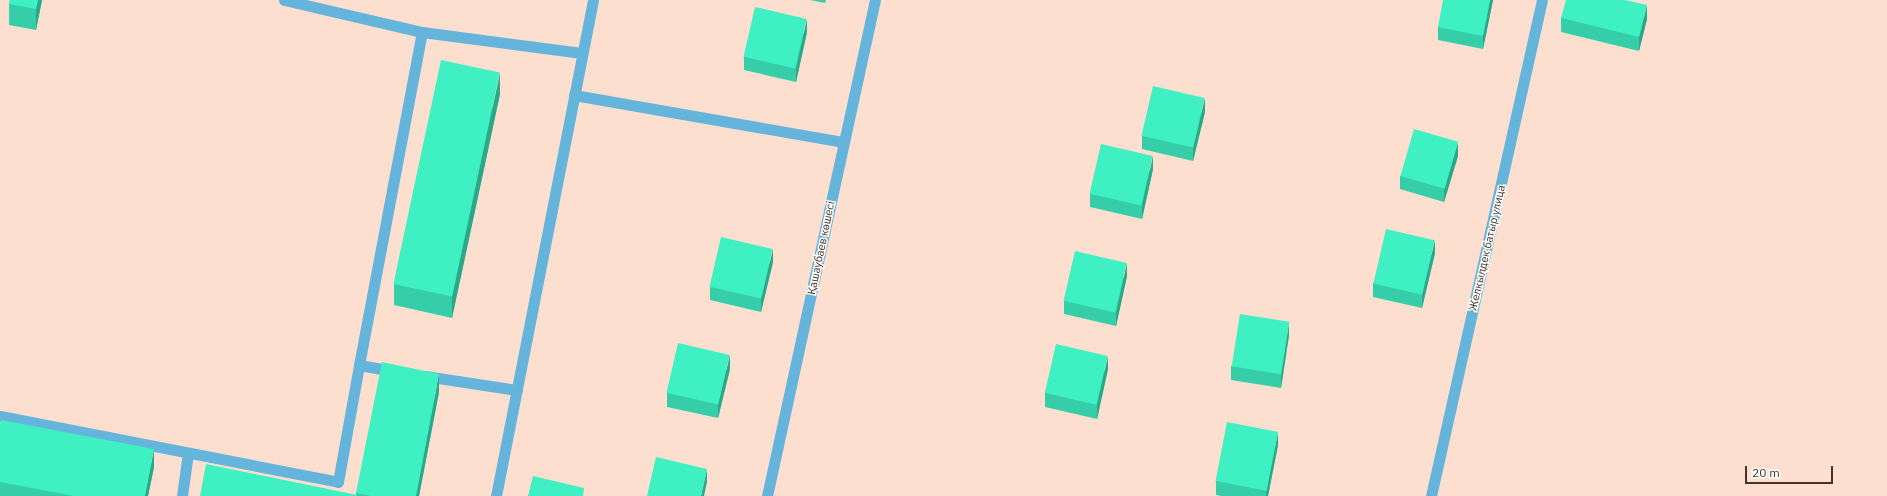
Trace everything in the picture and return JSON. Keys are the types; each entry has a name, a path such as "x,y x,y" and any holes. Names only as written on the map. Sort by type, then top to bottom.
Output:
{"street":[{"path":"284,0 422,32 582,53"},
{"path":"496,496 518,390 593,0"},
{"name":"Қашаубаев көшесі","path":"767,496 875,0"},
{"name":"Желкылдек батыр улица","path":"1431,496 1542,0"},
{"path":"0,416 338,482 358,365 422,32"},
{"path":"574,94 844,142"},
{"path":"358,365 518,390"},
{"path":"182,496 188,453"}],"building":[{"path":"10,0 38,0 36,9 9,4"},
{"path":"1443,0 1490,0 1483,36 1438,27"},
{"path":"1566,0 1625,0 1647,5 1639,37 1561,18"},
{"path":"755,7 807,19 795,69 744,57"},
{"path":"441,60 500,72 452,296 393,284"},
{"path":"1153,86 1205,98 1193,148 1142,136"},
{"path":"1414,129 1458,142 1445,189 1400,176"},
{"path":"1101,144 1153,156 1141,206 1090,194"},
{"path":"1386,229 1435,240 1422,295 1373,284"},
{"path":"721,237 773,249 761,299 710,287"},
{"path":"1075,251 1127,263 1115,313 1064,301"},
{"path":"1240,314 1289,322 1281,374 1232,366"},
{"path":"678,343 730,355 718,405 667,393"},
{"path":"1056,344 1108,356 1096,405 1045,393"},
{"path":"382,362 439,374 416,496 371,496 356,493"},
{"path":"1,420 154,449 145,496 74,496 0,482"},
{"path":"1227,422 1278,432 1267,491 1216,481"},
{"path":"656,457 707,469 701,496 647,496"},
{"path":"206,464 357,495 357,496 200,496"},
{"path":"533,476 584,488 583,496 528,496"}]}
